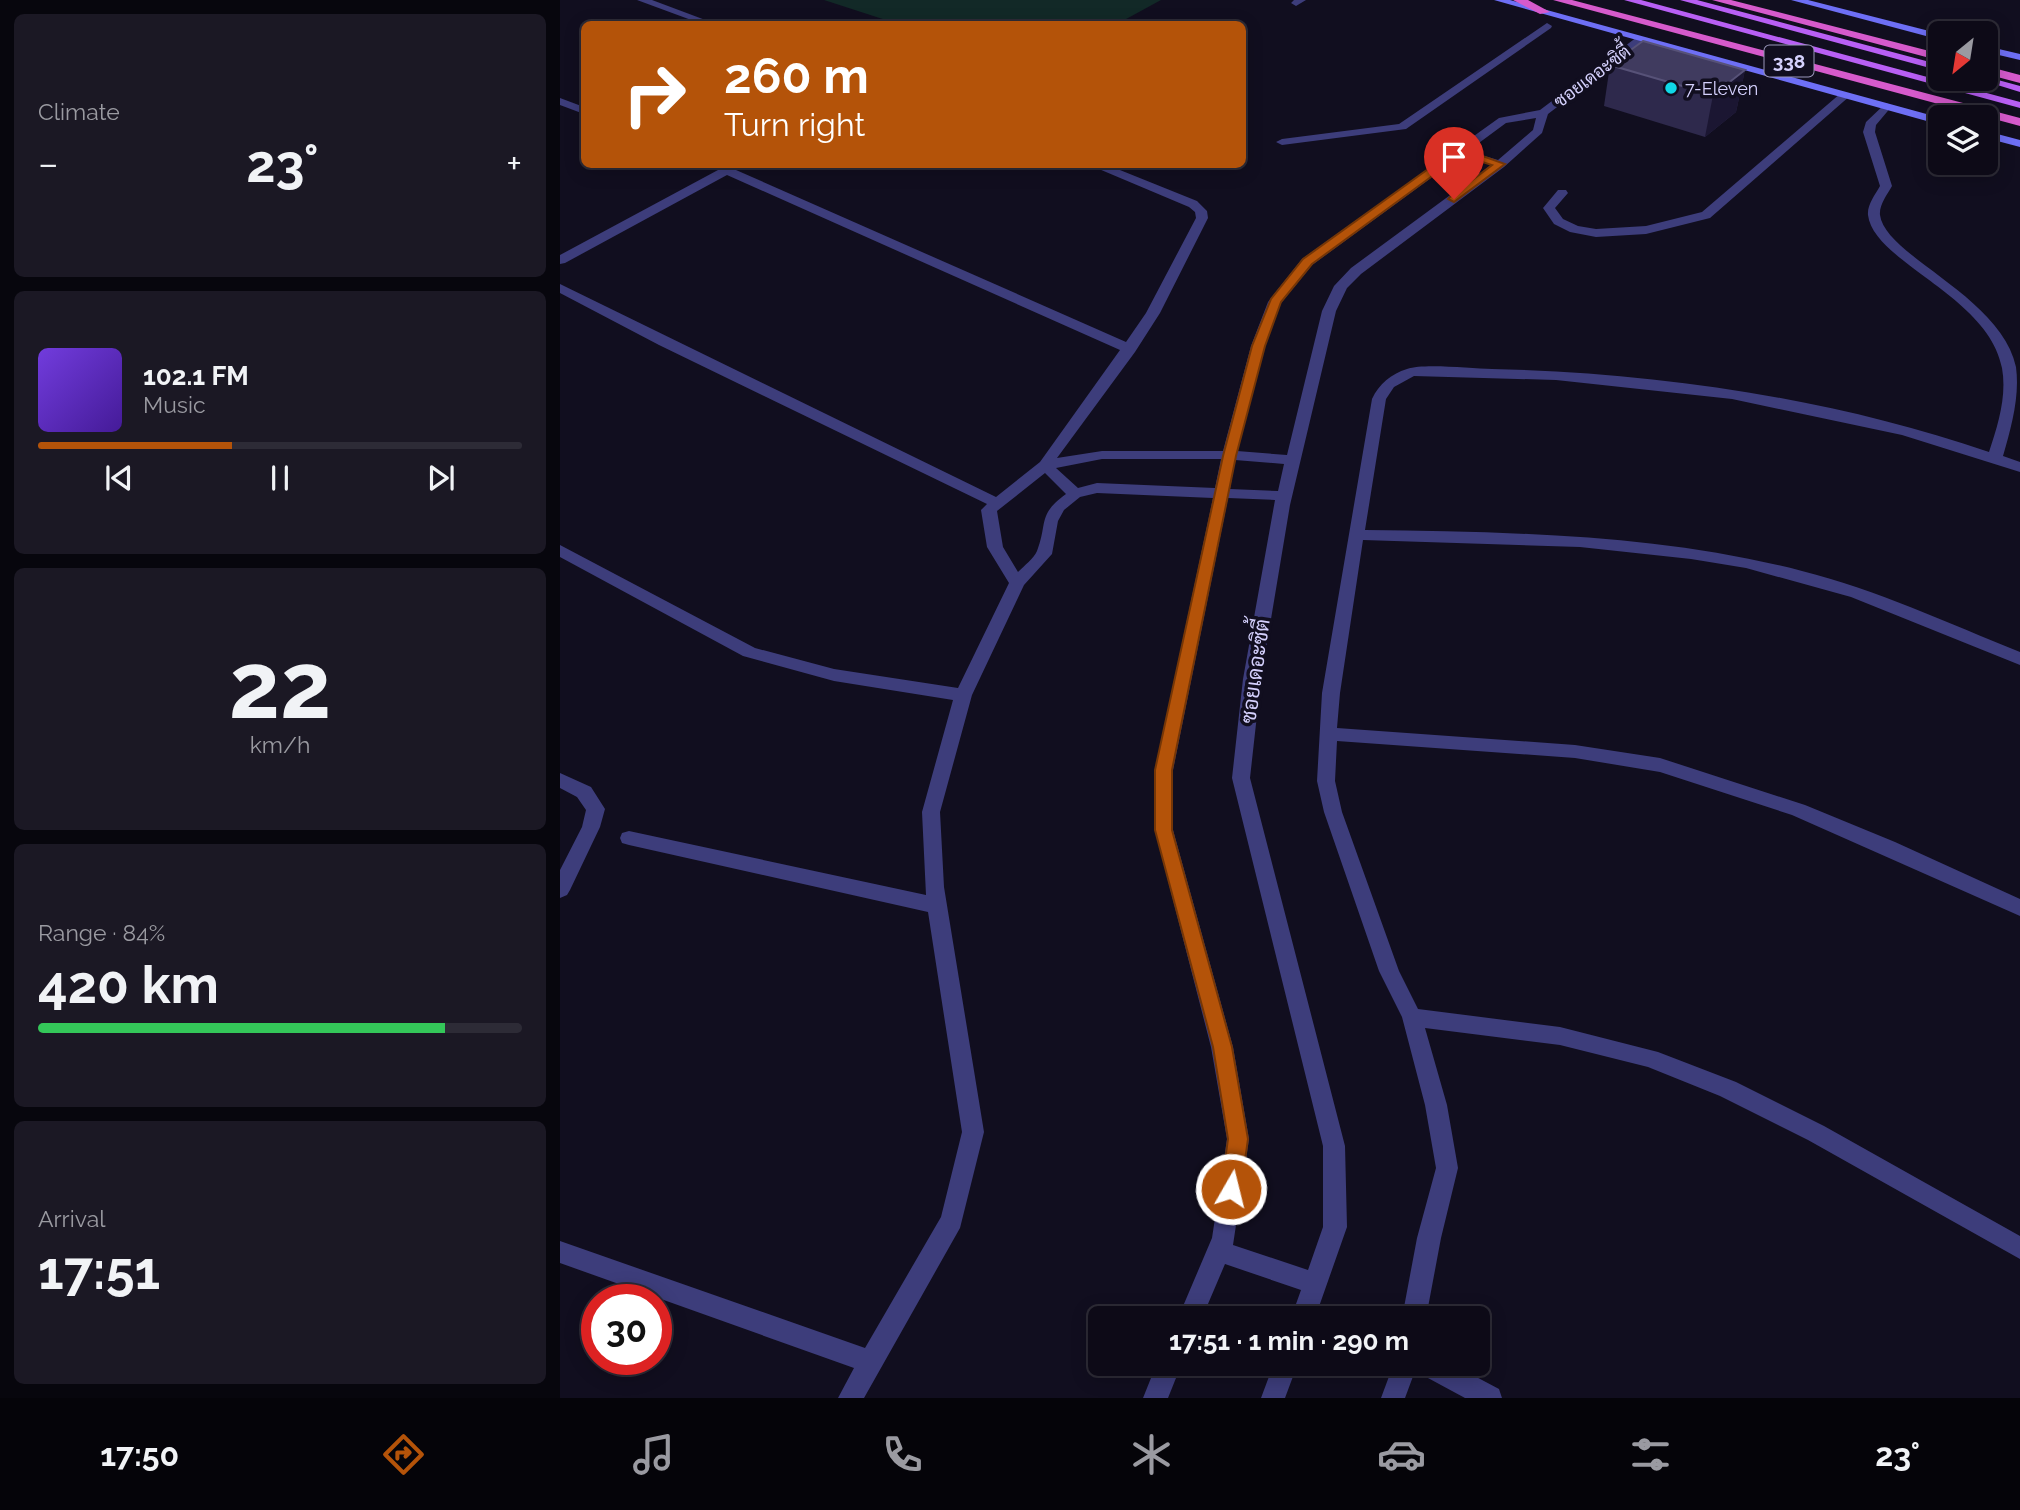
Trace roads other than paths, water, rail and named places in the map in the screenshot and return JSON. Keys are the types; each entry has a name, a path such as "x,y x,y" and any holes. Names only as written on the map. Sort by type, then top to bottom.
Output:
{"highway":[{"path":"1519,0 1544,12"},
{"name":"338","path":"1559,0 2020,122"},
{"name":"338","path":"1718,0 1928,55"},
{"path":"1998,73 2020,79"}],"main road":[{"name":"338","path":"1499,0 1928,118"},
{"name":"338","path":"1629,0 2020,105"},
{"name":"338","path":"1685,0 1928,65"},
{"path":"1797,0 1928,34"},
{"path":"1998,51 2020,57"},
{"path":"1998,83 2020,89"},
{"path":"1998,138 2020,144"}],"street":[{"path":"642,0 702,21"},
{"path":"1282,142 1402,127 1547,26"},
{"name":"ซอยเดอะซิตี้","path":"1195,1306 1224,1238 1238,1139 1222,1047 1164,830 1164,770 1229,456 1258,346 1275,302 1307,262 1503,121 1543,113 1641,39"},
{"path":"1562,192 1549,208 1551,216 1562,226 1583,232 1610,234 1682,225 1706,215 1845,95"},
{"path":"560,101 581,110"},
{"path":"1886,106 1870,124 1869,132 1886,186 1874,208 1874,218 1889,244 1982,314 2011,347 2017,371 2017,397 2012,423 1995,458"},
{"name":"ซอยเดอะซิตี้","path":"1307,1306 1335,1227 1334,1146 1241,778 1252,678 1291,460 1329,311 1342,286 1356,271 1500,164 1538,131 1543,113"},
{"path":"1460,152 1500,164"},
{"path":"560,260 731,168"},
{"path":"735,168 1129,349"},
{"path":"1017,583 995,547 989,510 995,502 1045,465 1153,313 1202,218 1200,211 1193,204 1103,168"},
{"path":"560,288 664,342 995,502"},
{"path":"1415,1306 1447,1168 1436,1105 1412,1017 1389,971 1333,812 1326,781 1331,693 1380,391 1392,380 1412,372 1556,376 1703,391 1807,407 2020,467"},
{"path":"1045,465 1102,455 1229,456 1291,460"},
{"path":"1045,465 1074,494"},
{"path":"850,1398 952,1220 973,1132 934,887 931,812 963,695 1017,583 1044,554 1049,521 1058,507 1074,494 1097,488 1285,496"},
{"path":"1356,535 1534,538 1651,548 1743,564 1801,576 1866,598 2020,659"},
{"path":"560,551 749,652 834,676 963,695"},
{"path":"1328,734 1427,738 1565,751 1659,765 1759,793 1908,855 2020,908"},
{"path":"560,780 584,792 596,809 591,827 560,890"},
{"path":"629,838 938,906"},
{"path":"1412,1017 1560,1036 1650,1058 1728,1089 1816,1133 2020,1248"},
{"path":"1219,1251 1315,1284"},
{"path":"560,1252 871,1362"},
{"path":"1155,1398 1164,1376"},
{"path":"1273,1398 1281,1376"},
{"path":"1393,1398 1401,1376"},
{"path":"1449,1376 1490,1398"}],"place":[{"name":"7-Eleven","path":"1671,88"}]}
